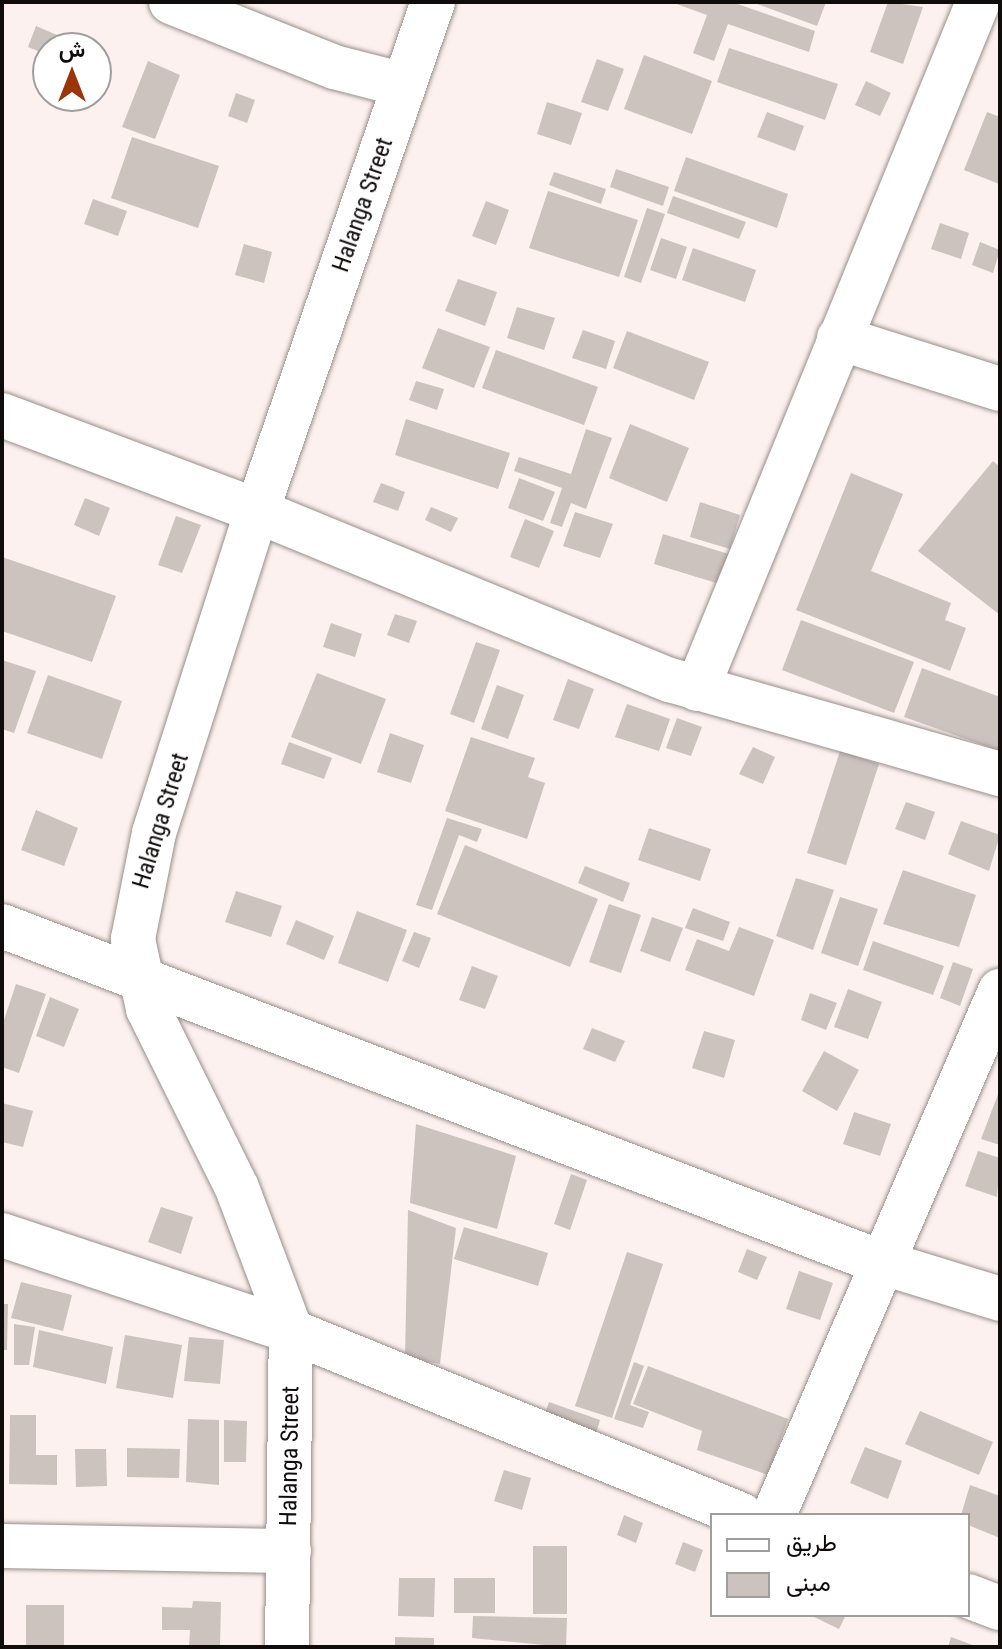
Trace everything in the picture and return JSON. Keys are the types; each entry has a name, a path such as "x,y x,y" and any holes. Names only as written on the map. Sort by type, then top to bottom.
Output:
{"street":[{"path":"171,2 334,67 404,85"},
{"name":"Halanga Street","path":"287,1647 291,1331 237,1188 148,1009 136,973 136,903 154,833 257,511 433,2"},
{"path":"697,689 978,2"},
{"path":"839,338 1000,389"},
{"path":"2,415 257,511 697,689 1000,774"},
{"path":"2,926 136,973 880,1262 1000,1299"},
{"path":"775,1513 880,1262 1000,991"},
{"path":"2,1235 291,1331 736,1513"},
{"path":"2,1546 289,1551"},
{"path":"970,1597 1000,1608"}],"building":[{"path":"671,2 732,2 815,31 809,52 728,24 714,61 693,53 707,15"},
{"path":"752,2 826,2 817,26"},
{"path":"888,2 923,7 903,64 870,52"},
{"path":"36,26 50,32 34,32"},
{"path":"729,48 838,84 825,120 717,82"},
{"path":"644,55 712,81 692,134 624,109"},
{"path":"597,59 624,69 608,111 581,102"},
{"path":"148,61 180,75 155,139 122,127"},
{"path":"866,81 891,93 880,116 855,105"},
{"path":"236,93 255,100 247,123 228,116"},
{"path":"547,102 582,113 571,145 537,134"},
{"path":"767,112 804,126 795,151 757,137"},
{"path":"987,112 1000,117 999,184 964,170"},
{"path":"132,137 219,166 198,228 111,198"},
{"path":"686,157 788,194 777,228 674,191"},
{"path":"616,169 669,187 663,206 610,187"},
{"path":"554,172 606,189 601,204 549,185"},
{"path":"548,191 638,220 619,277 529,248"},
{"path":"673,196 746,222 739,239 667,213"},
{"path":"93,199 127,211 118,236 84,224"},
{"path":"486,201 509,210 496,245 472,236"},
{"path":"647,208 665,214 641,283 624,277"},
{"path":"940,223 969,233 961,259 931,249"},
{"path":"661,238 687,247 676,279 650,270"},
{"path":"980,242 1000,250 993,273 972,265"},
{"path":"244,244 272,252 264,283 235,275"},
{"path":"693,248 756,270 745,302 682,280"},
{"path":"458,279 497,292 485,326 445,311"},
{"path":"517,307 555,318 544,350 507,338"},
{"path":"438,328 490,347 474,388 422,368"},
{"path":"583,330 615,341 606,369 572,358"},
{"path":"627,331 709,362 694,400 613,368"},
{"path":"496,350 598,387 584,425 482,388"},
{"path":"416,381 444,389 437,410 409,400"},
{"path":"406,419 510,453 498,489 395,455"},
{"path":"630,424 689,448 667,502 609,478"},
{"path":"586,429 612,438 586,509 571,503 562,527 550,523 562,488 514,471 519,457 571,474"},
{"path":"993,461 1000,467 1000,615 918,551"},
{"path":"851,473 903,494 871,571 951,603 945,620 966,628 950,671 796,610"},
{"path":"519,478 555,492 543,521 508,508"},
{"path":"381,483 405,492 398,511 373,502"},
{"path":"85,498 110,508 99,536 74,525"},
{"path":"700,502 740,515 730,549 690,537"},
{"path":"431,507 458,518 451,532 425,520"},
{"path":"575,512 613,524 600,558 563,546"},
{"path":"176,516 201,525 182,573 158,565"},
{"path":"525,519 554,531 539,568 510,557"},
{"path":"663,534 732,555 723,585 654,564"},
{"path":"2,557 116,596 92,662 2,631"},
{"path":"395,614 417,621 409,643 387,635"},
{"path":"801,620 914,662 894,713 782,670"},
{"path":"331,623 362,634 355,657 323,647"},
{"path":"476,642 500,650 474,723 450,714"},
{"path":"2,660 36,671 14,733 2,729"},
{"path":"922,668 1000,697 1000,751 904,717"},
{"path":"317,673 386,699 361,764 291,737"},
{"path":"48,675 122,701 102,759 27,733"},
{"path":"568,679 594,689 579,729 553,720"},
{"path":"497,685 524,695 508,739 481,729"},
{"path":"627,704 670,719 659,751 615,737"},
{"path":"677,718 702,727 691,756 666,748"},
{"path":"390,733 424,745 411,783 377,772"},
{"path":"471,737 535,758 528,777 545,783 527,839 445,811"},
{"path":"289,742 332,758 324,779 281,764"},
{"path":"753,747 775,757 763,784 739,774"},
{"path":"840,751 879,764 846,865 807,853"},
{"path":"906,802 935,812 925,840 895,829"},
{"path":"36,810 78,828 64,866 21,850"},
{"path":"447,818 482,829 477,842 459,835 432,910 416,905"},
{"path":"961,821 1000,835 989,871 948,854"},
{"path":"649,828 711,849 700,881 638,860"},
{"path":"465,845 598,899 570,967 437,914"},
{"path":"585,866 630,883 623,902 578,883"},
{"path":"903,870 976,895 959,947 883,924"},
{"path":"796,878 834,890 813,950 776,936"},
{"path":"236,891 282,906 271,937 225,922"},
{"path":"840,897 878,909 858,966 821,953"},
{"path":"609,904 641,915 621,973 589,962"},
{"path":"693,908 730,922 723,941 685,928"},
{"path":"357,911 407,930 388,982 338,963"},
{"path":"652,917 683,928 670,962 640,951"},
{"path":"296,920 334,936 324,960 286,944"},
{"path":"739,927 774,940 754,996 685,970 697,939 729,951"},
{"path":"414,932 431,938 419,968 402,961"},
{"path":"873,941 944,966 933,995 863,970"},
{"path":"953,962 973,969 960,1006 940,998"},
{"path":"472,966 498,976 485,1009 459,1000"},
{"path":"16,984 46,994 19,1073 2,1067 2,1026"},
{"path":"848,989 882,1002 868,1039 834,1027"},
{"path":"810,993 837,1003 826,1030 801,1020"},
{"path":"50,997 79,1009 64,1047 36,1036"},
{"path":"592,1028 625,1041 615,1062 583,1049"},
{"path":"704,1031 735,1040 724,1078 692,1068"},
{"path":"824,1051 859,1070 837,1111 802,1091"},
{"path":"1000,1089 1000,1145 981,1139"},
{"path":"2,1103 33,1111 23,1147 2,1142"},
{"path":"854,1112 891,1124 880,1156 843,1144"},
{"path":"416,1124 516,1156 497,1229 410,1203"},
{"path":"978,1151 1000,1158 997,1197 965,1186"},
{"path":"571,1174 587,1180 570,1230 554,1224"},
{"path":"161,1207 193,1217 181,1254 148,1242"},
{"path":"408,1210 456,1228 440,1364 405,1358"},
{"path":"464,1227 548,1253 538,1286 454,1259"},
{"path":"747,1249 767,1257 757,1280 738,1272"},
{"path":"627,1252 663,1264 612,1418 575,1406"},
{"path":"799,1271 833,1283 820,1320 786,1309"},
{"path":"21,1282 72,1295 63,1331 11,1318"},
{"path":"2,1304 8,1304 7,1350 2,1350"},
{"path":"14,1324 35,1327 29,1365 14,1365"},
{"path":"39,1330 113,1347 106,1384 33,1367"},
{"path":"125,1335 182,1345 173,1398 116,1388"},
{"path":"189,1337 224,1340 220,1384 184,1381"},
{"path":"634,1362 644,1366 630,1405 649,1412 643,1428 614,1419"},
{"path":"648,1366 788,1419 768,1475 697,1450 702,1431 633,1404"},
{"path":"549,1402 600,1420 595,1437 543,1419"},
{"path":"920,1411 993,1442 979,1475 905,1444"},
{"path":"10,1415 36,1415 36,1455 57,1455 57,1485 9,1484"},
{"path":"188,1419 219,1420 219,1485 186,1482"},
{"path":"224,1420 247,1421 246,1462 224,1462"},
{"path":"865,1447 902,1461 888,1499 850,1483"},
{"path":"127,1448 180,1449 179,1478 127,1477"},
{"path":"75,1449 106,1449 107,1486 76,1487"},
{"path":"504,1470 531,1478 522,1510 494,1501"},
{"path":"970,1485 1000,1496 1000,1538 970,1526 970,1513 962,1513"},
{"path":"624,1515 643,1523 636,1543 617,1535"},
{"path":"683,1542 703,1550 695,1572 675,1564"},
{"path":"533,1546 567,1546 567,1614 533,1614"},
{"path":"399,1578 435,1578 434,1617 398,1616"},
{"path":"454,1578 495,1578 495,1613 454,1613"},
{"path":"193,1601 221,1602 220,1647 189,1647 190,1630 162,1630 162,1607 192,1608"},
{"path":"26,1605 64,1605 64,1647 26,1647"},
{"path":"473,1616 567,1618 566,1647 472,1638"},
{"path":"814,1617 845,1617 839,1629"},
{"path":"395,1637 434,1638 434,1647 395,1647"},
{"path":"951,1637 978,1647 948,1647"}]}
